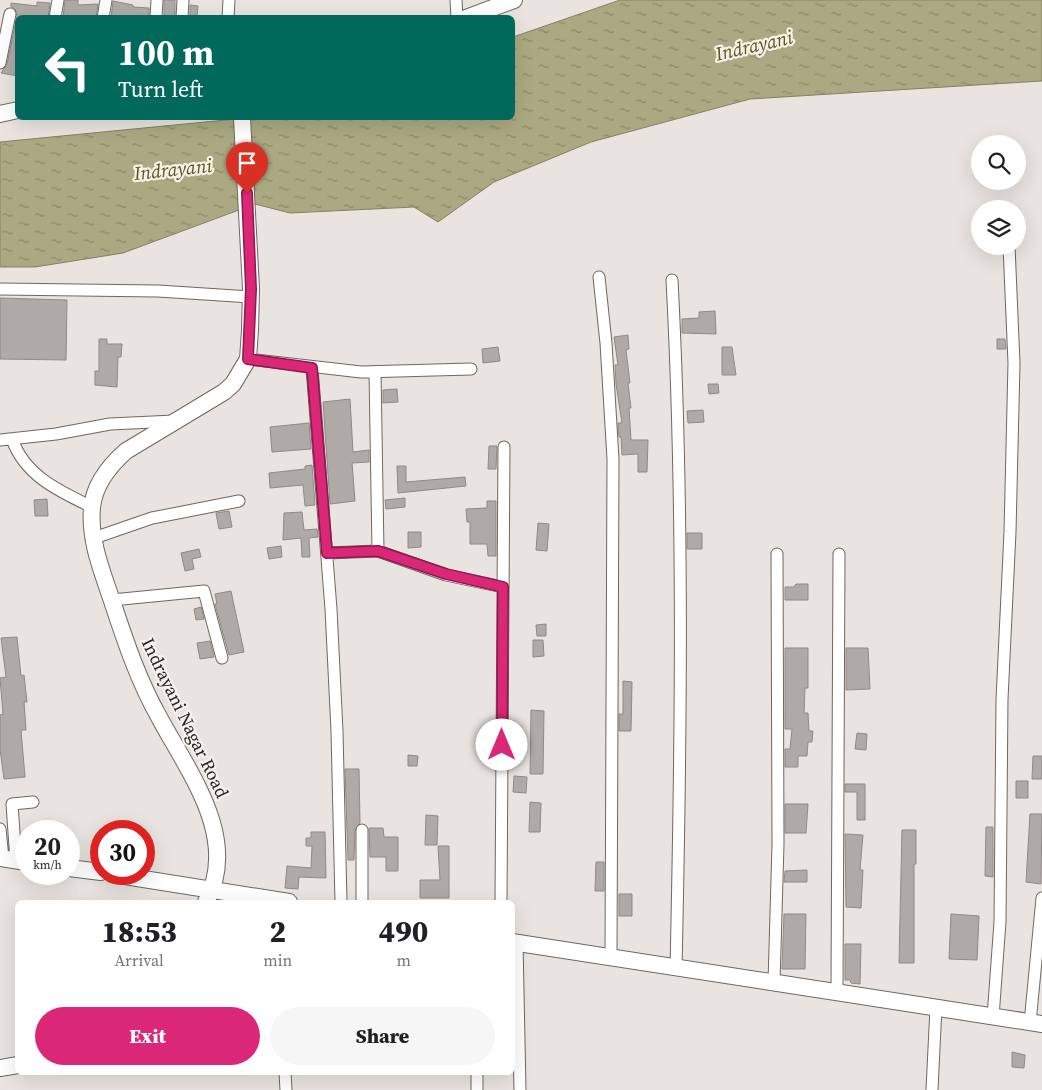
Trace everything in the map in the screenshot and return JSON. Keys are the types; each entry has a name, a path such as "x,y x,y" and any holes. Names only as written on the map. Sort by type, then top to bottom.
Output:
{"street":[{"path":"56,15 58,0"},
{"path":"104,15 106,0"},
{"path":"156,15 158,0"},
{"path":"182,15 183,0"},
{"path":"228,15 229,0"},
{"path":"456,0 457,15"},
{"path":"474,15 514,0"},
{"path":"0,63 10,14"},
{"path":"0,114 15,111"},
{"name":"Indrayani Nagar Road","path":"210,896 219,854 212,823 183,758 143,686 112,600 94,538 92,507 102,478 115,461 126,451 224,392 233,384 248,359 251,293 242,120"},
{"path":"993,1016 1000,922 1002,699 1010,532 1014,363 1009,255"},
{"path":"599,277 610,400 613,468 610,958"},
{"path":"672,280 677,371 681,756 676,969"},
{"path":"0,290 251,293"},
{"path":"248,359 312,368 375,372 471,369"},
{"path":"312,368 327,553 337,722 341,900"},
{"path":"375,372 378,551"},
{"path":"92,507 50,487 18,455 6,439 110,424 177,421"},
{"path":"501,900 504,447"},
{"path":"94,538 152,518 239,502"},
{"path":"327,553 378,551 446,574 503,587"},
{"path":"774,983 778,844 777,554"},
{"path":"837,993 839,554"},
{"path":"112,600 204,590 222,658"},
{"path":"11,860 12,804 33,802"},
{"path":"0,829 11,860"},
{"path":"362,830 362,900"},
{"path":"155,884 210,896 262,900"},
{"path":"520,1090 515,942 676,969 1036,1023 1042,898"},
{"path":"932,1090 936,1008"},
{"path":"0,1068 15,1065"},
{"path":"285,1075 286,1090"},
{"path":"477,1075 478,1090"}],"water":[{"name":"Indrayani","path":"620,0 1042,0 1042,81 750,99 591,142 494,182 438,222 414,207 290,213 255,204 123,253 35,267 0,267 0,142 226,120 515,120 515,36"}],"building":[{"path":"65,0 78,0 78,5 98,4 96,15 63,15"},
{"path":"164,0 175,0 175,15 164,15"},
{"path":"113,1 133,5 133,7 149,8 149,15 111,15"},
{"path":"37,2 50,3 48,15 17,15 15,9 11,7 11,3 37,6"},
{"path":"190,5 198,6 197,15 190,15"},
{"path":"15,26 15,75 1,73 7,64"},
{"path":"0,298 67,300 66,360 0,359"},
{"path":"715,311 716,334 682,333 682,319 699,318 699,312"},
{"path":"628,335 629,349 626,350 630,383 628,383 631,408 629,408 631,440 648,440 647,472 638,472 638,454 622,455 621,437 619,437 618,423 622,423 616,384 615,365 618,365 614,337"},
{"path":"99,339 107,339 107,344 122,344 121,357 118,357 117,387 95,385 95,371 99,371"},
{"path":"997,339 1005,339 1006,349 997,349"},
{"path":"498,347 500,361 483,363 482,349"},
{"path":"722,347 732,347 736,375 722,375"},
{"path":"708,384 718,384 719,393 709,394"},
{"path":"397,389 398,402 383,403 383,390"},
{"path":"350,399 353,452 369,450 369,462 352,463 355,501 330,504 323,402"},
{"path":"703,410 704,422 688,423 687,411"},
{"path":"309,423 311,449 272,452 270,427"},
{"path":"489,446 497,446 496,469 488,469"},
{"path":"312,465 315,505 305,506 303,485 270,488 269,473 305,469 305,466"},
{"path":"397,466 406,466 406,482 465,477 466,486 398,493"},
{"path":"405,498 405,507 386,509 385,500"},
{"path":"47,499 48,516 35,516 34,500"},
{"path":"487,501 496,501 496,556 488,556 487,544 470,544 470,522 467,522 466,509 487,508"},
{"path":"229,511 232,527 219,529 216,513"},
{"path":"302,512 304,530 317,529 318,537 309,538 310,557 302,557 301,538 283,540 284,513"},
{"path":"538,523 549,524 547,551 536,550"},
{"path":"408,532 421,532 421,547 408,548"},
{"path":"687,533 702,533 702,549 687,549"},
{"path":"281,546 282,557 269,559 267,548"},
{"path":"199,549 201,557 192,559 194,569 185,571 181,553"},
{"path":"796,584 808,584 808,600 785,600 785,587 794,587"},
{"path":"231,591 244,652 229,655 215,604 217,604 215,594"},
{"path":"201,607 204,619 196,620 194,609"},
{"path":"546,624 546,636 537,636 536,625"},
{"path":"17,637 21,676 24,675 27,702 24,702 26,730 21,730 25,777 4,779 0,749 0,715 3,714 0,678 6,677 1,638"},
{"path":"533,640 543,640 544,656 533,657"},
{"path":"210,641 214,657 200,659 197,643"},
{"path":"785,648 808,648 808,688 805,688 804,713 808,713 809,731 813,731 812,742 808,742 807,756 798,756 798,767 785,767 785,749 790,749 792,729 785,729"},
{"path":"846,648 868,648 870,689 846,690"},
{"path":"623,681 632,682 631,731 619,731 619,714 623,714"},
{"path":"531,710 544,711 543,774 530,774"},
{"path":"857,733 867,734 866,750 855,749"},
{"path":"408,755 418,756 417,766 408,766"},
{"path":"1033,756 1042,756 1042,779 1032,779"},
{"path":"345,769 359,769 360,823 355,830 354,860 348,860"},
{"path":"514,776 527,777 526,793 513,792"},
{"path":"1016,781 1028,781 1028,798 1016,798"},
{"path":"845,784 865,784 865,820 857,820 857,792 845,792"},
{"path":"530,802 541,803 540,832 529,832"},
{"path":"785,804 808,804 806,833 785,833"},
{"path":"1030,814 1042,814 1041,884 1026,882"},
{"path":"426,815 438,816 437,845 425,845"},
{"path":"986,827 993,827 993,877 985,876"},
{"path":"369,828 383,828 384,837 398,837 398,871 386,871 386,857 370,857"},
{"path":"902,830 916,830 914,963 899,963"},
{"path":"311,832 325,832 326,878 299,877 298,889 285,888 287,866 311,868 312,846 306,846 306,838 311,838"},
{"path":"845,834 863,835 860,870 863,870 861,908 846,907"},
{"path":"438,846 449,846 449,898 420,898 420,880 440,880"},
{"path":"596,862 604,862 604,891 595,891"},
{"path":"807,870 807,882 784,882 785,871"},
{"path":"619,894 632,894 632,916 619,916"},
{"path":"784,914 806,914 805,969 782,969"},
{"path":"951,914 979,916 977,960 949,959"},
{"path":"845,944 861,944 860,984 845,980"},
{"path":"1012,1052 1025,1055 1024,1068 1012,1067"}],"route":[{"path":"247,193 251,289 248,359 312,368 327,553 378,551 446,574 503,587 502,745"}]}
